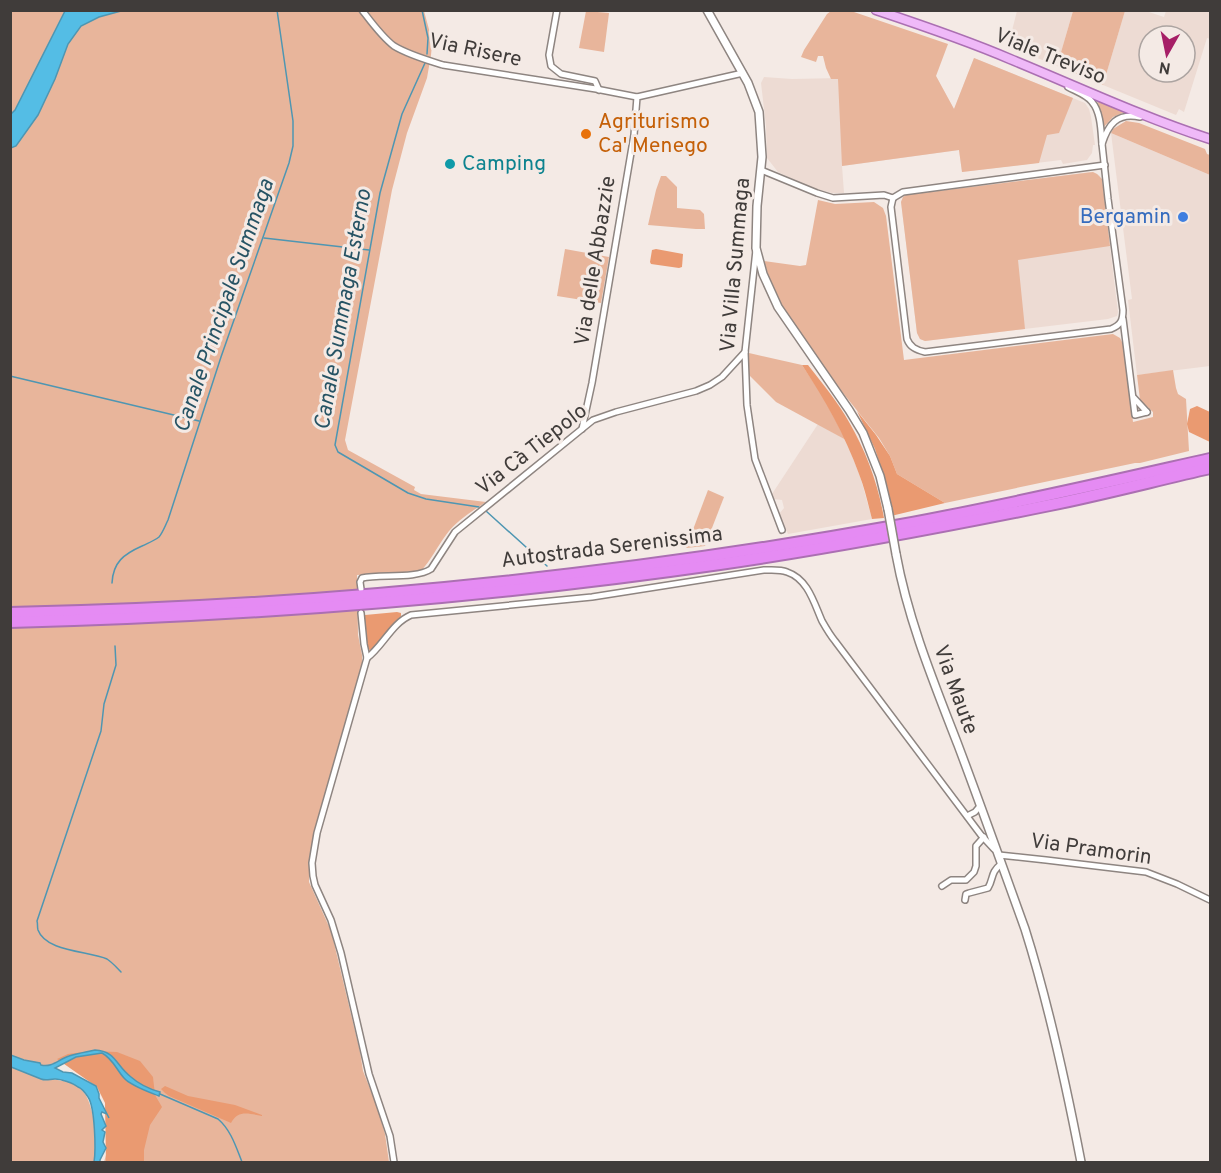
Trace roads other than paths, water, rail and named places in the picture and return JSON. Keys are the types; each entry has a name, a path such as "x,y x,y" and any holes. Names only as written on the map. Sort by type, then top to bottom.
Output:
{"highway":[{"name":"Autostrada Serenissima","path":"10,613 220,605 372,595 537,578 720,554 901,524 1045,496 1210,459"},
{"name":"Autostrada Serenissima","path":"10,622 209,615 376,604 543,587 722,563 901,534 1053,504 1210,468"}],"main road":[{"name":"Viale Treviso","path":"876,10 1007,57 1175,127"},
{"path":"1175,127 1210,139"},
{"path":"1175,127 1210,145"}],"street":[{"name":"Via Risere","path":"362,10 393,45 429,61 468,70 637,97"},
{"name":"Via Risere","path":"557,10 549,55 551,66 561,74 595,81 599,90"},
{"name":"Via Villa Summaga","path":"707,10 742,73 759,112 762,143 756,248 745,352 747,405 755,459 782,530"},
{"path":"1007,57 1038,75 1091,100 1094,105 1105,165 1133,396"},
{"path":"637,97 742,73"},
{"name":"Via delle Abbazzie","path":"582,429 592,383 634,135 637,97"},
{"path":"1102,144 1106,131 1121,117 1137,116 1175,127"},
{"path":"1105,165 903,192 893,198 891,209 907,339 916,350 925,352 1111,329 1118,327 1123,318"},
{"path":"760,170 833,198 884,195 893,198"},
{"name":"Via Maute","path":"756,248 765,280 778,307 863,433 880,476 901,579 911,615 1035,961 1068,1096 1081,1162"},
{"path":"752,280 765,280"},
{"name":"Via Cà Tiepolo","path":"361,590 362,578 427,572 455,532 592,420 710,385 722,377 745,352"},
{"path":"367,658 375,652 403,618 411,615 592,597 764,570 786,572 802,581 835,641 998,854"},
{"path":"361,614 367,658 317,833 312,869 315,885 331,921 341,952 369,1074 390,1136 394,1162"},
{"path":"967,816 980,806"},
{"path":"942,886 951,880 966,880 974,872 977,860 975,849 984,837"},
{"name":"Via Pramorin","path":"998,854 1146,872 1210,900"},
{"path":"965,900 966,894 988,888 992,875 1001,864"}],"water":[{"path":"65,11 121,11 99,17 81,26 68,44 38,115 16,146 11,148 11,114"},
{"path":"95,1050 112,1056 134,1080 160,1092 159,1096 131,1084 102,1053 76,1057 55,1068 72,1073 96,1086 107,1114 102,1112 101,1114 106,1126 102,1130 105,1132 103,1142 106,1148 100,1162 94,1162 94,1119 90,1102 83,1091 67,1081 43,1080 11,1067 11,1055 45,1066 69,1056"}],"waterway":[{"name":"Canale Principale Summaga","path":"112,583 117,564 130,552 159,537 168,520 221,357 289,163 293,146 293,121 277,10"},
{"name":"Canale Summaga Esterno","path":"422,10 428,38 427,54"},
{"name":"Canale Summaga Esterno","path":"425,63 402,114 380,193 335,445 338,452 408,493 426,499 479,507"},
{"path":"264,238 369,250"},
{"path":"10,376 199,421"},
{"name":"Canale Summaga Esterno","path":"486,511 547,566"},
{"name":"Canale Principale Summaga","path":"115,646 116,665 104,704 101,731 37,921 38,930 50,943 107,959 121,972"},
{"path":"160,1094 223,1123 230,1133 242,1162"}],"place":[{"name":"Agriturismo Ca' Menego","path":"586,134"},
{"name":"Camping","path":"450,164"},
{"name":"Bergamin","path":"1183,217"}]}
